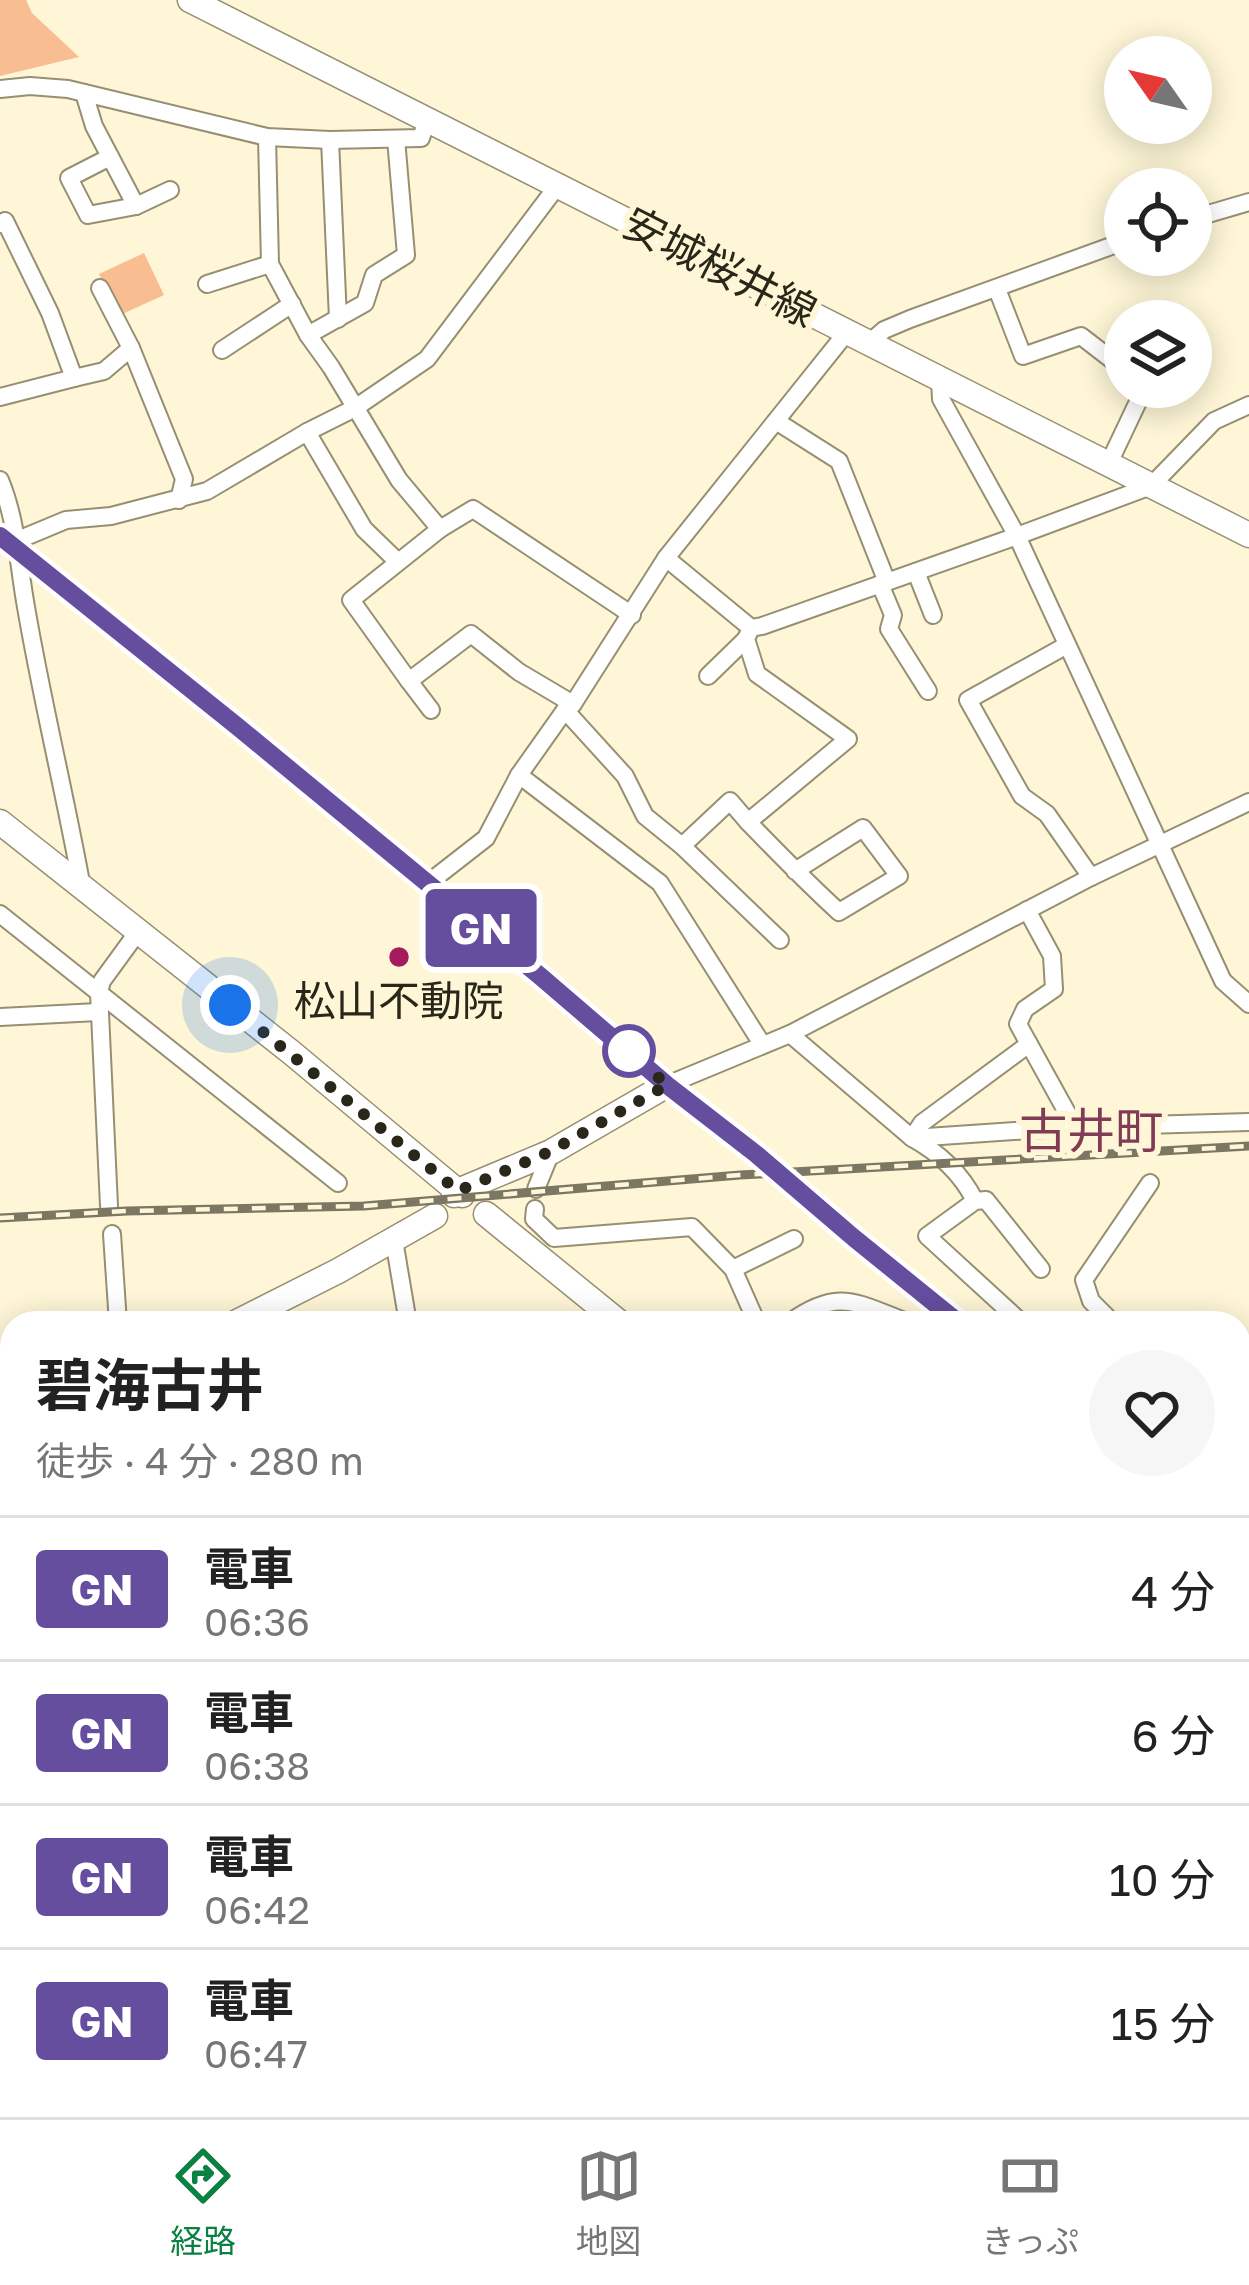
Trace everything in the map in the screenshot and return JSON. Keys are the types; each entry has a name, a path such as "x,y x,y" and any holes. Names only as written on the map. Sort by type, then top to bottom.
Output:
{"street":[{"name":"安城桜井線","path":"190,0 1249,535"},
{"path":"0,88 30,86 84,93 267,136 421,138 427,120"},
{"path":"84,93 94,126 136,206"},
{"path":"267,136 270,264 308,335 399,479 440,529"},
{"path":"330,140 338,319"},
{"path":"308,335 365,303 374,275 406,255 396,140"},
{"path":"110,157 69,178 88,215 136,206 170,190"},
{"path":"18,540 66,520 110,516 208,491 355,408 427,359 558,185"},
{"path":"1212,212 1249,202"},
{"path":"0,224 5,221 50,313 74,377"},
{"path":"436,877 486,838 519,775 632,615 666,558 776,421 858,338 1104,250"},
{"path":"207,284 270,264"},
{"path":"100,288 131,348 184,479 179,500"},
{"path":"997,289 1023,356 1081,336 1104,354"},
{"path":"222,350 292,304"},
{"path":"0,397 104,371 131,348"},
{"path":"940,380 941,399 1017,536 1223,981 1249,1004"},
{"path":"708,676 749,634 1151,485 1214,421 1249,405"},
{"path":"1109,463 1135,408"},
{"path":"776,421 839,461 884,583 893,615 890,629 928,691"},
{"path":"307,432 364,529 398,562"},
{"path":"0,480 18,540 26,604 82,889"},
{"path":"431,710 351,600 440,529 473,509 632,615"},
{"path":"666,558 749,634 757,674 848,739 748,822"},
{"path":"916,572 933,615"},
{"path":"409,680 471,634 569,707 626,776 645,816 780,940"},
{"path":"1067,645 968,700 1022,796 1047,814 1091,877"},
{"path":"519,775 660,883 762,1044"},
{"path":"682,846 730,801 795,871 839,912 899,876 863,828 795,871"},
{"path":"0,822 292,1053 458,1194 551,1151 667,1085 790,1034 1091,877 1249,802"},
{"path":"1027,910 1052,956 1054,989 1025,1009 1018,1024 1075,1127"},
{"path":"0,914 338,1183"},
{"path":"109,1206 99,992 101,981 137,933"},
{"path":"0,1017 98,1012"},
{"path":"790,1034 928,1147 967,1184 975,1201"},
{"path":"913,1138 922,1123 1029,1044"},
{"path":"913,1138 1249,1122"},
{"path":"536,1189 551,1151"},
{"path":"1101,1311 1091,1301 1084,1280 1150,1183"},
{"path":"1009,1311 927,1236 975,1201 986,1200 1041,1268"},
{"path":"535,1209 534,1219 554,1238 692,1227 733,1269 752,1311"},
{"path":"486,1214 605,1311"},
{"path":"258,1311 435,1216"},
{"path":"112,1234 117,1311"},
{"path":"733,1269 794,1239"},
{"path":"394,1240 406,1311"},
{"path":"805,1311 842,1300 875,1311"}],"shaded area":[{"path":"0,0 26,0 32,13 79,57 0,76"},
{"path":"144,253 164,295 118,316 99,274"}],"railway":[{"path":"0,536 945,1311"},
{"path":"0,1218 364,1206 740,1175 1249,1146"}],"train":[{"name":"GN","path":"0,536 944,1311"}],"place":[{"name":"松山不動院","path":"399,957"}],"district":[{"name":"古井町","path":"1091,1131"}],"route":[{"path":"230,1005 458,1191 551,1151 667,1085 629,1051"}]}
